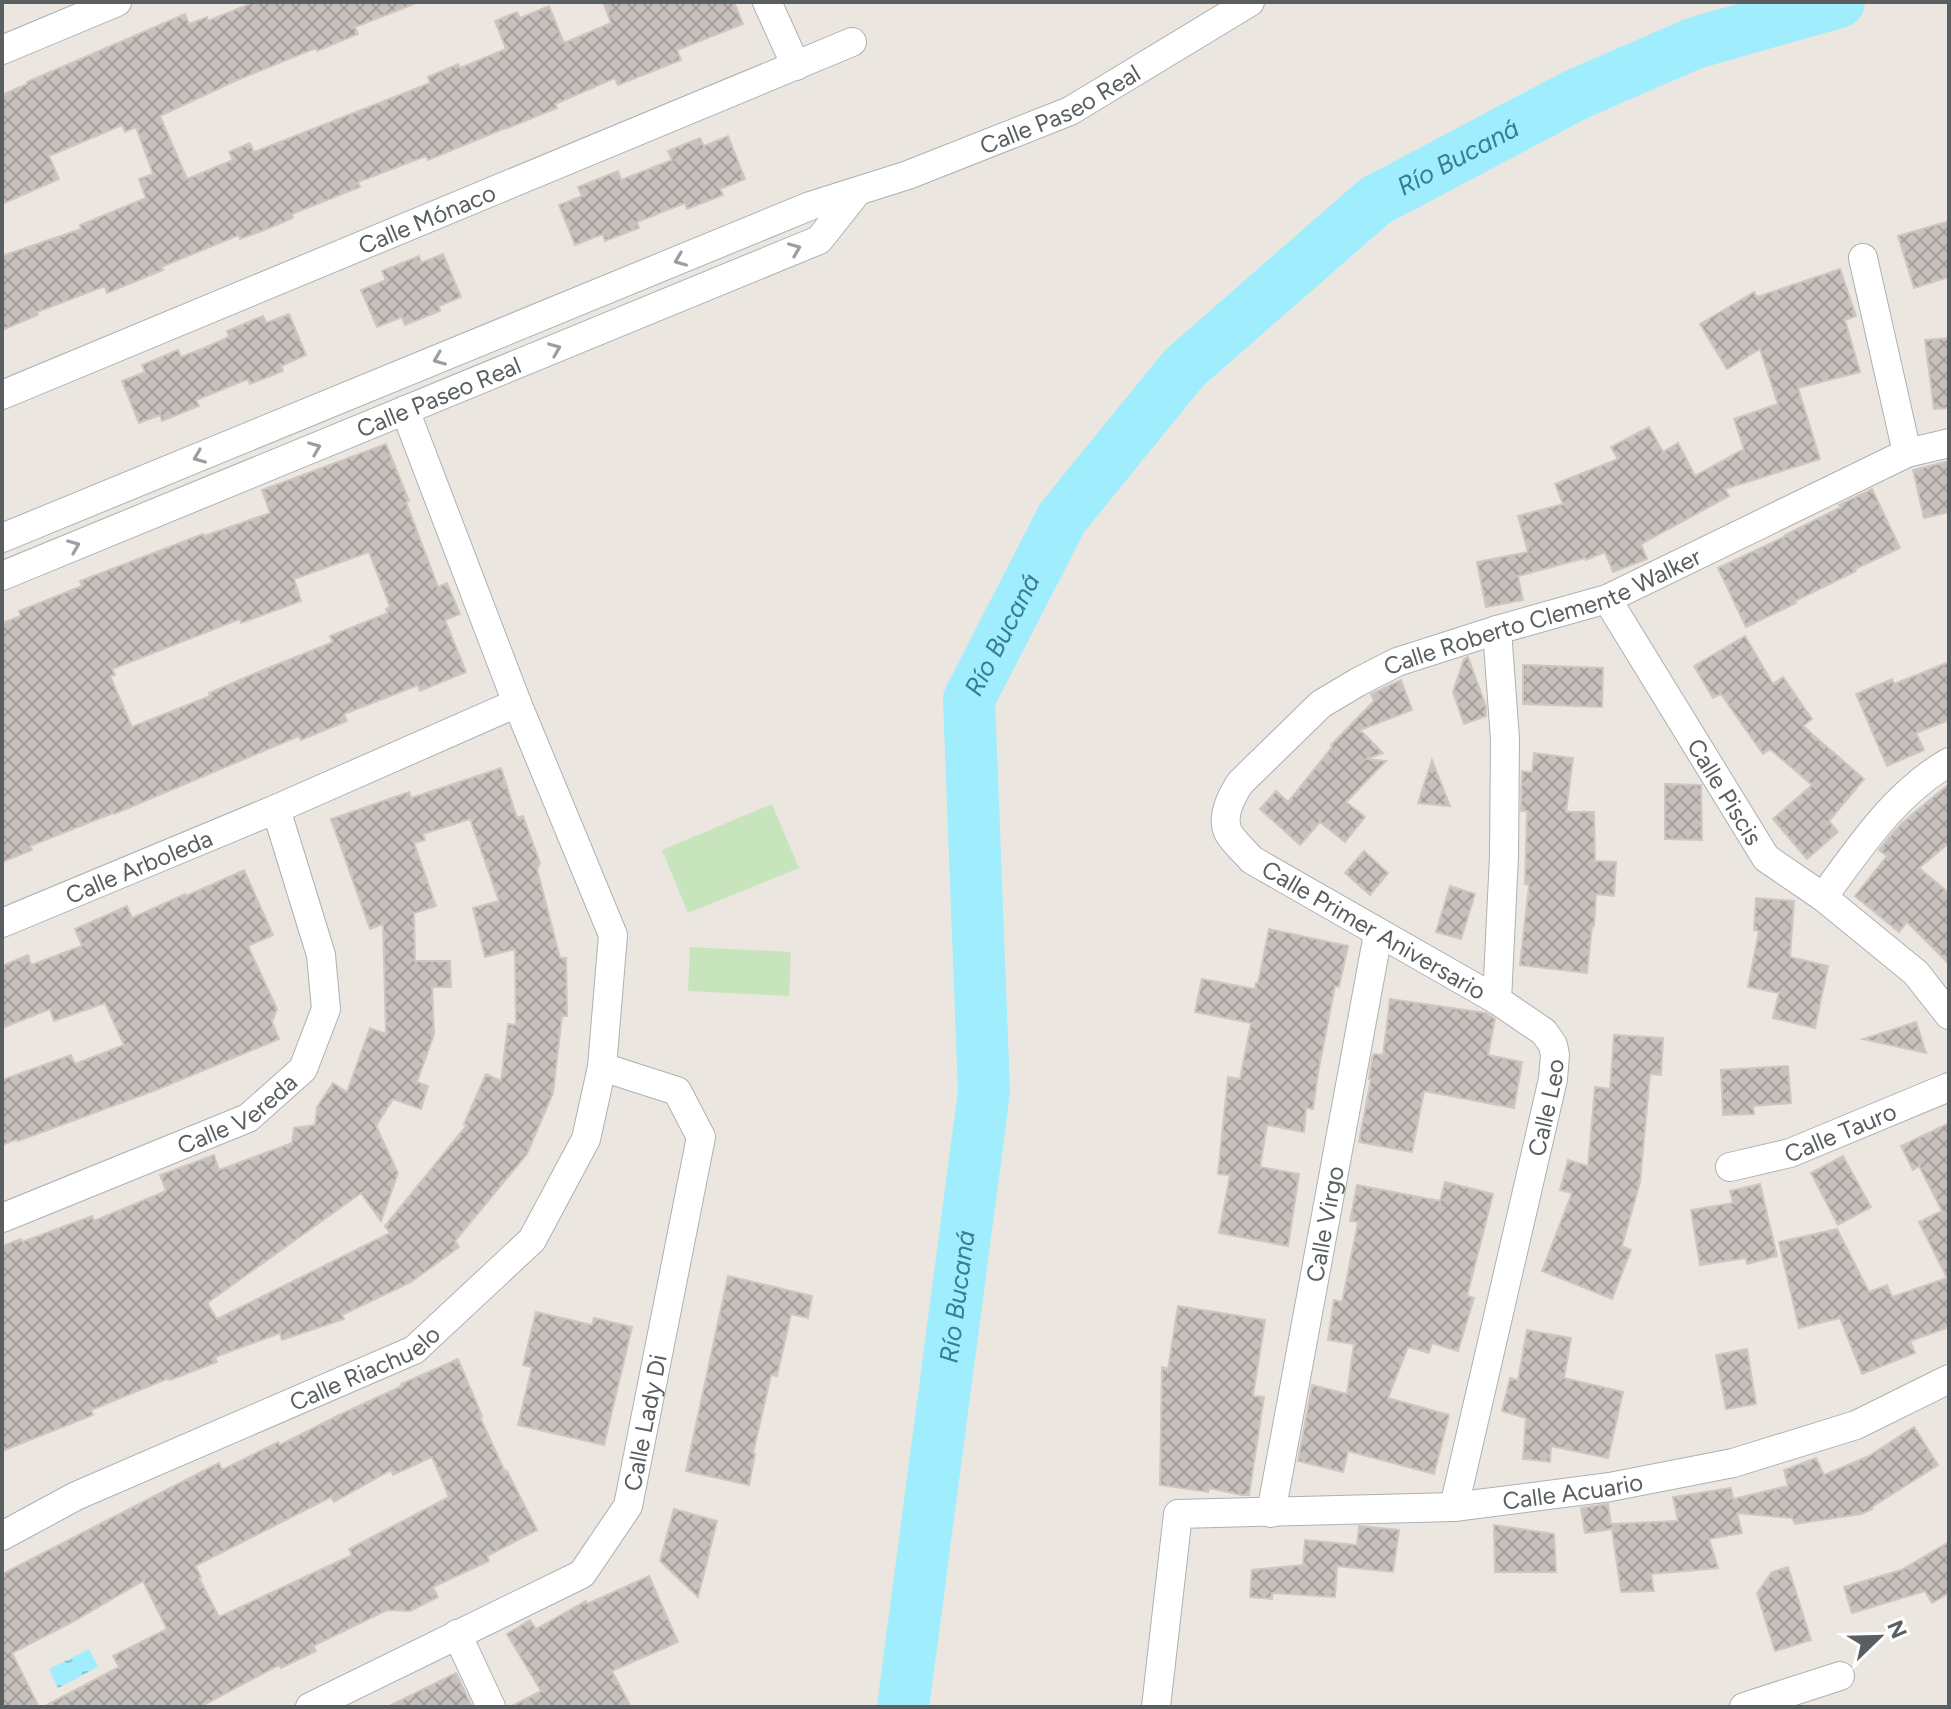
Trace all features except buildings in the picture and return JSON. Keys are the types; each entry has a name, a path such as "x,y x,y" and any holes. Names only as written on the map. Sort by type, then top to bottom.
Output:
{"street":[{"path":"2,50 117,2"},
{"path":"767,2 796,66"},
{"name":"Calle Paseo Real","path":"5,528 810,206 908,175 1070,111 1250,2"},
{"name":"Calle Mónaco","path":"2,395 852,42"},
{"name":"Calle Paseo Real","path":"14,572 819,240 857,192"},
{"path":"1863,258 1907,453"},
{"name":"Calle Riachuelo","path":"2,1536 76,1496 414,1350 532,1240 586,1139 602,1067 613,935 517,703 405,410"},
{"name":"Calle Roberto Clemente Walker","path":"1252,860 1228,832 1226,815 1231,797 1240,783 1321,704 1397,662 1607,599 1907,453 1949,443"},
{"path":"5,528 14,572"},
{"name":"Calle Piscis","path":"1607,599 1766,858 1823,897 1916,973 1949,1015"},
{"path":"1497,630 1505,739 1504,856 1497,1000"},
{"name":"Calle Arboleda","path":"2,923 276,809 517,703"},
{"path":"1823,897 1888,812 1906,794 1949,762"},
{"name":"Calle Vereda","path":"2,1218 248,1118 303,1069 326,1009 321,955 276,809"},
{"name":"Calle Primer Aniversario","path":"1252,860 1497,1000"},
{"name":"Calle Virgo","path":"1271,1513 1378,934"},
{"name":"Calle Leo","path":"1454,1507 1554,1067 1553,1045 1544,1032 1497,1000"},
{"name":"Calle Lady Di","path":"310,1707 582,1574 628,1506 701,1137 677,1091 602,1067"},
{"name":"Calle Tauro","path":"1730,1167 1790,1153 1949,1087"},
{"name":"Calle Acuario","path":"1156,1707 1178,1514 1454,1507 1610,1487 1733,1463 1856,1425 1949,1379"},
{"path":"457,1634 491,1707"},
{"path":"1744,1707 1840,1676"}],"green space":[{"path":"772,804 799,868 688,913 662,850"},
{"path":"690,947 791,952 789,996 688,991"}],"water":[{"path":"89,1649 98,1667 58,1688 49,1669"}],"waterway":[{"name":"Río Bucaná","path":"903,1707 984,1092 969,699 1062,518 1184,368 1375,201 1577,94 1695,43 1839,2"}]}
